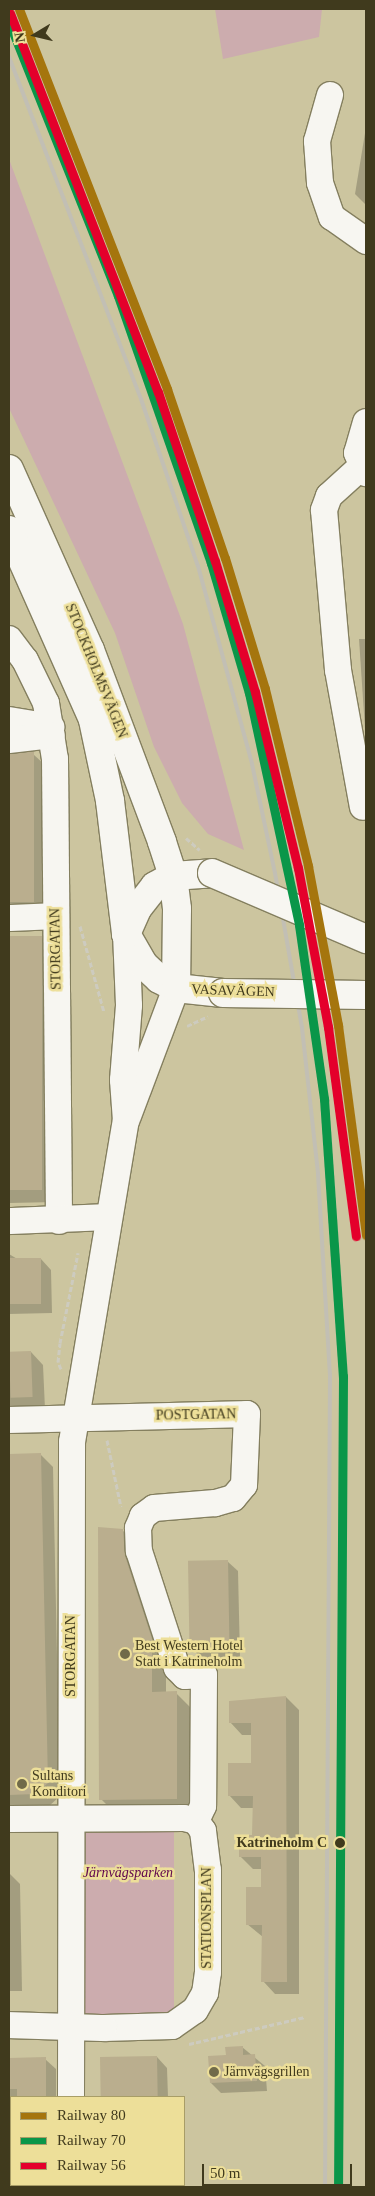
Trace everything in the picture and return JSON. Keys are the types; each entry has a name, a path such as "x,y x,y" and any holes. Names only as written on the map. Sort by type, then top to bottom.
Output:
{"main road":[{"name":"STOCKHOLMSVÄGEN","path":"9,469 90,650 173,876 178,936 176,988"},
{"name":"STOCKHOLMSVÄGEN","path":"9,530 93,720 110,801 126,934"},
{"path":"158,831 212,873 366,939"},
{"path":"126,934 143,899 155,886 173,876 212,873"},
{"name":"VASAVÄGEN","path":"126,934 143,964 159,979 176,988 218,1003 366,994"}],"street":[{"path":"330,95 316,141 320,183 332,217 366,241"},
{"path":"363,807 338,670 324,510 329,496 364,470 357,453 366,422"},
{"name":"STORGATAN","path":"9,639 38,685 52,731 59,1221"},
{"path":"9,720 52,731"},
{"path":"9,740 52,731"},
{"path":"9,918 56,916"},
{"name":"STORGATAN","path":"126,934 129,1004 123,1080 126,1121"},
{"name":"STORGATAN","path":"71,2096 69,2026 72,1442 77,1417 97,1218 126,1121 176,988"},
{"path":"9,1222 97,1218"},
{"name":"POSTGATAN","path":"9,1420 246,1414 244,1485 233,1498 215,1503 154,1508 143,1516 138,1528 139,1551 177,1668 185,1676 204,1675 204,1806 196,1821"},
{"path":"9,1820 184,1818 196,1821"},
{"name":"STATIONSPLAN","path":"9,2024 104,2028 172,2026 195,2010 205,1993 208,1972 208,1870 203,1831 196,1821"}],"path":[{"path":"56,916 76,916 108,1017"},
{"path":"184,1028 218,1003"},
{"path":"58,1362 97,1218"},
{"path":"106,1417 111,1467 124,1517"},
{"path":"183,2045 305,2017"}],"green space":[{"path":"215,9 322,9 319,37 223,59"},
{"path":"9,159 183,624 244,850 208,834 182,803 154,747 115,633 9,408"},
{"name":"Järnvägsparken","path":"81,1827 174,1827 174,2019 81,2019"},
{"path":"98,2186 165,2186 165,2187"}],"building":[{"path":"9,752 34,752 34,902 9,902"},
{"path":"9,936 42,936 42,1190 9,1190"},
{"path":"9,1258 41,1258 41,1304 9,1304"},
{"path":"31,1351 33,1397 11,1398 9,1352"},
{"path":"41,1453 48,1783 35,1794 9,1795 9,1454"},
{"name":"Best Western Hotel Statt i Katrineholm","path":"98,1527 123,1529 125,1556 152,1639 152,1692 177,1691 177,1799 99,1800"},
{"path":"228,1560 230,1648 190,1649 188,1561"},
{"path":"286,1696 287,1982 261,1982 262,1925 246,1925 246,1887 261,1887 261,1857 239,1857 239,1835 252,1835 253,1796 228,1796 228,1763 251,1763 251,1723 229,1723 229,1701"},
{"path":"243,2046 243,2055 255,2054 257,2081 210,2083 208,2056 226,2055 225,2047"},
{"path":"157,2056 158,2096 101,2096 100,2057"},
{"path":"46,2057 46,2096 17,2096 17,2089 9,2089 9,2058"}],"railway":[{"path":"9,57 141,399 198,566 252,764 275,873 302,1028 318,1174 330,1375 325,2187"}],"rail line":[{"name":"80","path":"19,9 167,389 225,558 265,689 308,866 338,1025 366,1235"},
{"name":"56","path":"10,13 158,392 215,561 255,692 298,868 328,1027 356,1236"},
{"name":"70","path":"9,22 118,296 211,563 249,693 299,925 324,1099 343,1376 338,2187"}],"place":[{"name":"Best Western Hotel Statt i Katrineholm","path":"125,1654"},
{"name":"Sultans Konditori","path":"22,1784"},
{"name":"Katrineholm C","path":"340,1843"},
{"name":"Järnvägsgrillen","path":"214,2072"}]}
